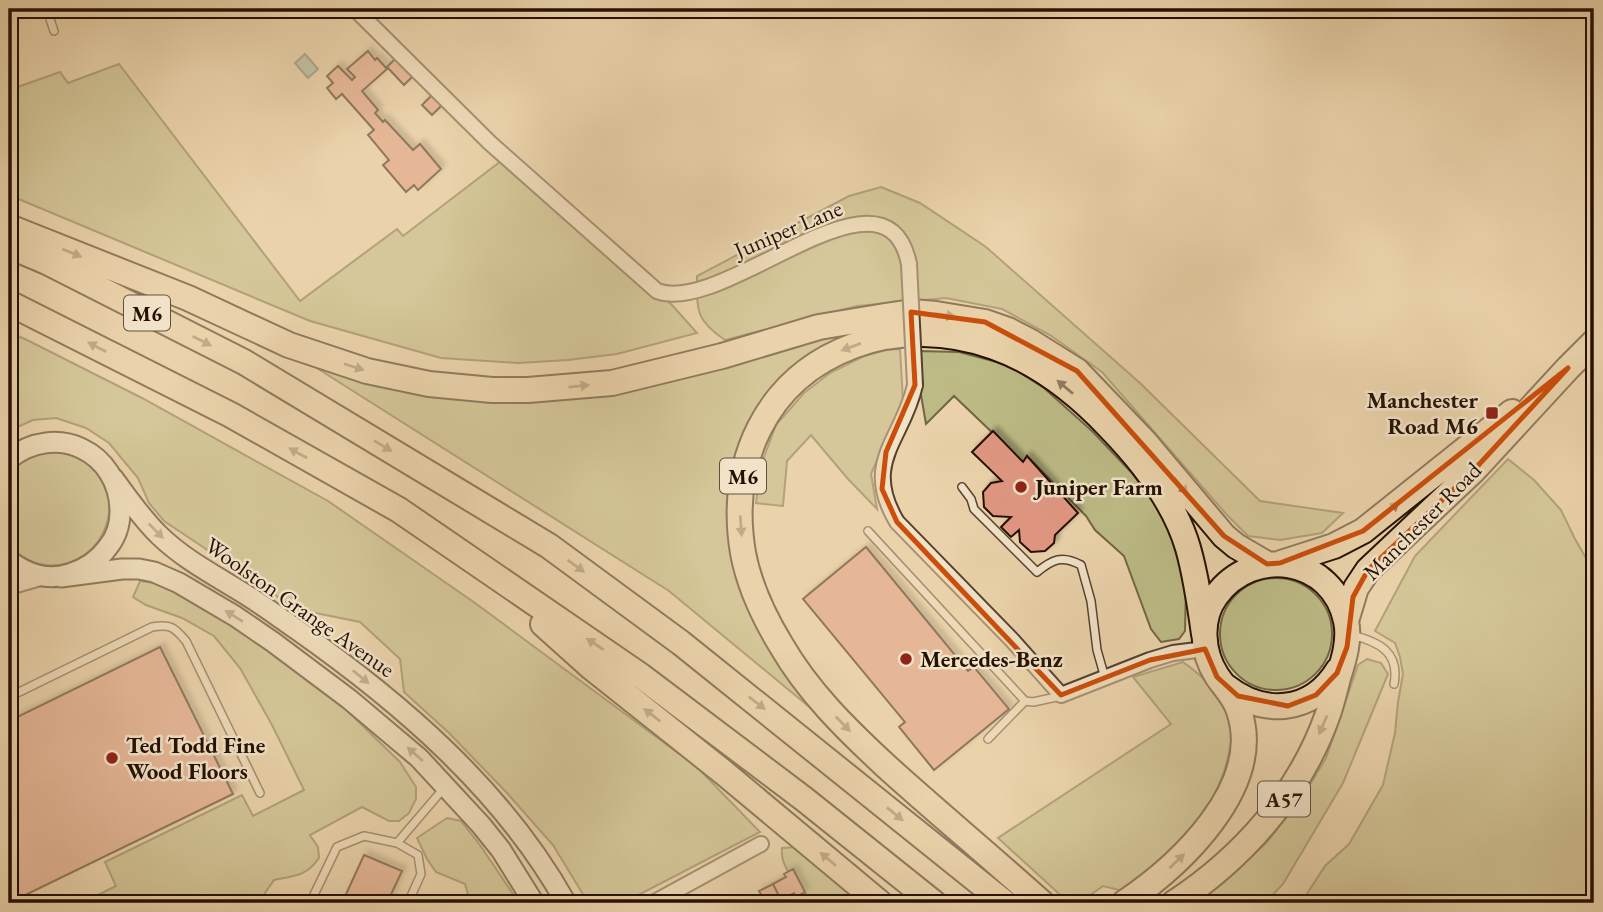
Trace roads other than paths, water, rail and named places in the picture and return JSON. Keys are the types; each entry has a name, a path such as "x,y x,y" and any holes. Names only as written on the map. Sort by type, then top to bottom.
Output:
{"highway":[{"name":"M6","path":"9,228 188,298 289,345 367,371 429,384 492,390 528,390 612,383 722,356 819,327 885,316 912,312 985,322 1031,342 1077,371 1144,441 1224,537 1249,555 1274,564"},
{"name":"M6","path":"9,246 47,262 244,362 549,546 681,643 1005,903"},
{"name":"M6","path":"9,303 243,422 399,510 641,676 804,799 934,903"},
{"name":"M6","path":"1042,903 866,748 798,673 779,643 752,584 743,554 740,518 741,487 746,462 762,421 789,386 803,373 838,352 888,336 914,334 961,338 1014,355 1055,379 1088,407 1128,447 1161,491 1188,545 1205,641"},
{"name":"Manchester Road","path":"1347,628 1356,588 1368,570 1473,471 1594,342"},
{"name":"Manchester Road","path":"1274,564 1334,546 1363,531 1568,368"},
{"name":"M6","path":"461,552 591,667 723,772 880,903"},
{"path":"1274,564 1299,567 1325,582 1338,600 1347,628"},
{"name":"A57","path":"1274,564 1247,570 1228,581 1214,598 1208,613 1205,641 1210,663 1217,677 1238,696 1251,702 1287,706 1303,702 1322,690 1337,673 1343,660"},
{"name":"A57","path":"1174,903 1217,872 1248,844 1288,793 1329,712 1343,660 1347,628"},
{"name":"A57","path":"1124,903 1150,886 1181,858 1216,817 1233,785 1242,749 1242,724 1236,703 1225,685"}],"main road":[{"name":"Woolston Grange Avenue","path":"29,446 61,442 92,454 104,465 144,519 173,546 340,660 395,704 498,806 538,859 566,903"},
{"path":"9,453 29,446"},
{"path":"9,458 29,446"},
{"path":"9,560 30,573 53,577 82,570 100,558 113,541 120,521 120,499 113,478"},
{"name":"Woolston Grange Avenue","path":"53,577 139,569 179,583 235,616 312,670 419,758 501,850 534,903"}],"street":[{"name":"Juniper Lane","path":"355,9 490,144 657,291 675,295 706,288 738,276 843,226 856,223 890,229 903,244 909,264 915,385 912,399 886,452 882,468 882,489 887,507 897,522 1012,640 1061,695"},
{"path":"9,587 53,577"},
{"path":"1061,695 1205,641"},
{"path":"653,903 761,844"}],"lane":[{"path":"54,31 50,19 55,9"},
{"path":"962,487 971,499 974,509 1037,572 1047,563 1061,558 1081,565 1091,601 1105,678"},
{"path":"868,531 1025,701 1033,702 1061,695"},
{"path":"9,697 152,626 166,625 175,629 186,641 260,793"},
{"path":"1347,628 1374,641 1387,652 1395,665 1394,684"},
{"path":"988,738 1025,701"},
{"path":"397,843 445,786"},
{"path":"310,903 337,847 365,836 397,843 418,855 421,874 408,903"}],"place":[{"name":"Manchester Road M6","path":"1492,413"},
{"name":"Juniper Farm","path":"1021,487"},
{"name":"Mercedes-Benz","path":"906,659"},
{"name":"Ted Todd Fine Wood Floors","path":"112,758"}]}
